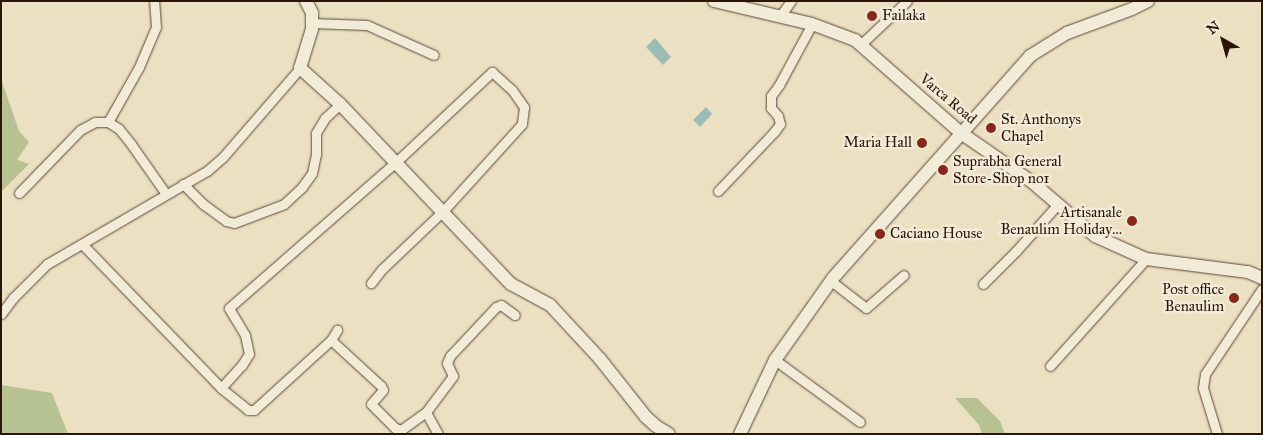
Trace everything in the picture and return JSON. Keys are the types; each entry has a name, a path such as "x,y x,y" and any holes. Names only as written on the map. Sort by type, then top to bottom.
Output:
{"street":[{"path":"108,122 139,66 156,28 154,1"},
{"path":"1,314 12,298 47,264 83,245 206,171 223,157 300,68 312,24 312,13 306,1"},
{"name":"Varca Road","path":"714,1 812,24 855,40 961,134 1032,182 1096,236 1146,259 1248,272 1262,278"},
{"path":"780,16 791,1"},
{"path":"860,45 906,1"},
{"path":"740,434 775,360 831,281 1030,56 1066,32 1132,9 1148,1"},
{"path":"312,24 367,26 434,55"},
{"path":"718,191 780,124 778,116 771,108 771,96 779,85 812,24"},
{"path":"300,68 340,104 511,284 550,305 600,359 646,417 669,434"},
{"path":"221,388 242,365 249,354 245,335 229,308 396,162 492,72 512,90 524,107 522,124 442,211 382,269 371,283"},
{"path":"183,184 203,204 226,221 234,223 284,204 302,187 312,173 316,154 316,133 326,118 340,104"},
{"path":"19,193 80,130 95,122 108,122 118,129 131,144 166,194"},
{"path":"983,284 1016,251 1058,204"},
{"path":"83,245 221,388 248,410 254,410 331,340 338,330"},
{"path":"1050,366 1146,259"},
{"path":"831,281 866,308 904,275"},
{"path":"1217,434 1203,388 1205,374 1262,289"},
{"path":"331,340 381,386 383,390 371,404 395,428 401,430 426,412 454,376 447,363 459,346 496,307 501,305 515,315"},
{"path":"775,360 860,422"},
{"path":"426,412 438,434"}],"green space":[{"path":"1,79 19,131 29,142 17,160 29,164 1,192"},
{"path":"1,385 52,393 68,434 1,434"},
{"path":"955,398 977,398 1000,421 1005,434 982,434 979,425"}],"water":[{"path":"655,38 671,57 663,65 646,47"},
{"path":"706,107 712,114 700,127 693,120"}],"place":[{"name":"Failaka","path":"872,16"},
{"name":"St. Anthonys Chapel","path":"991,128"},
{"name":"Maria Hall","path":"922,143"},
{"name":"Suprabha General Store-Shop no1","path":"943,170"},
{"name":"Artisanale Benaulim Holiday…","path":"1132,221"},
{"name":"Caciano House","path":"880,234"},
{"name":"Post office Benaulim","path":"1234,298"}]}
